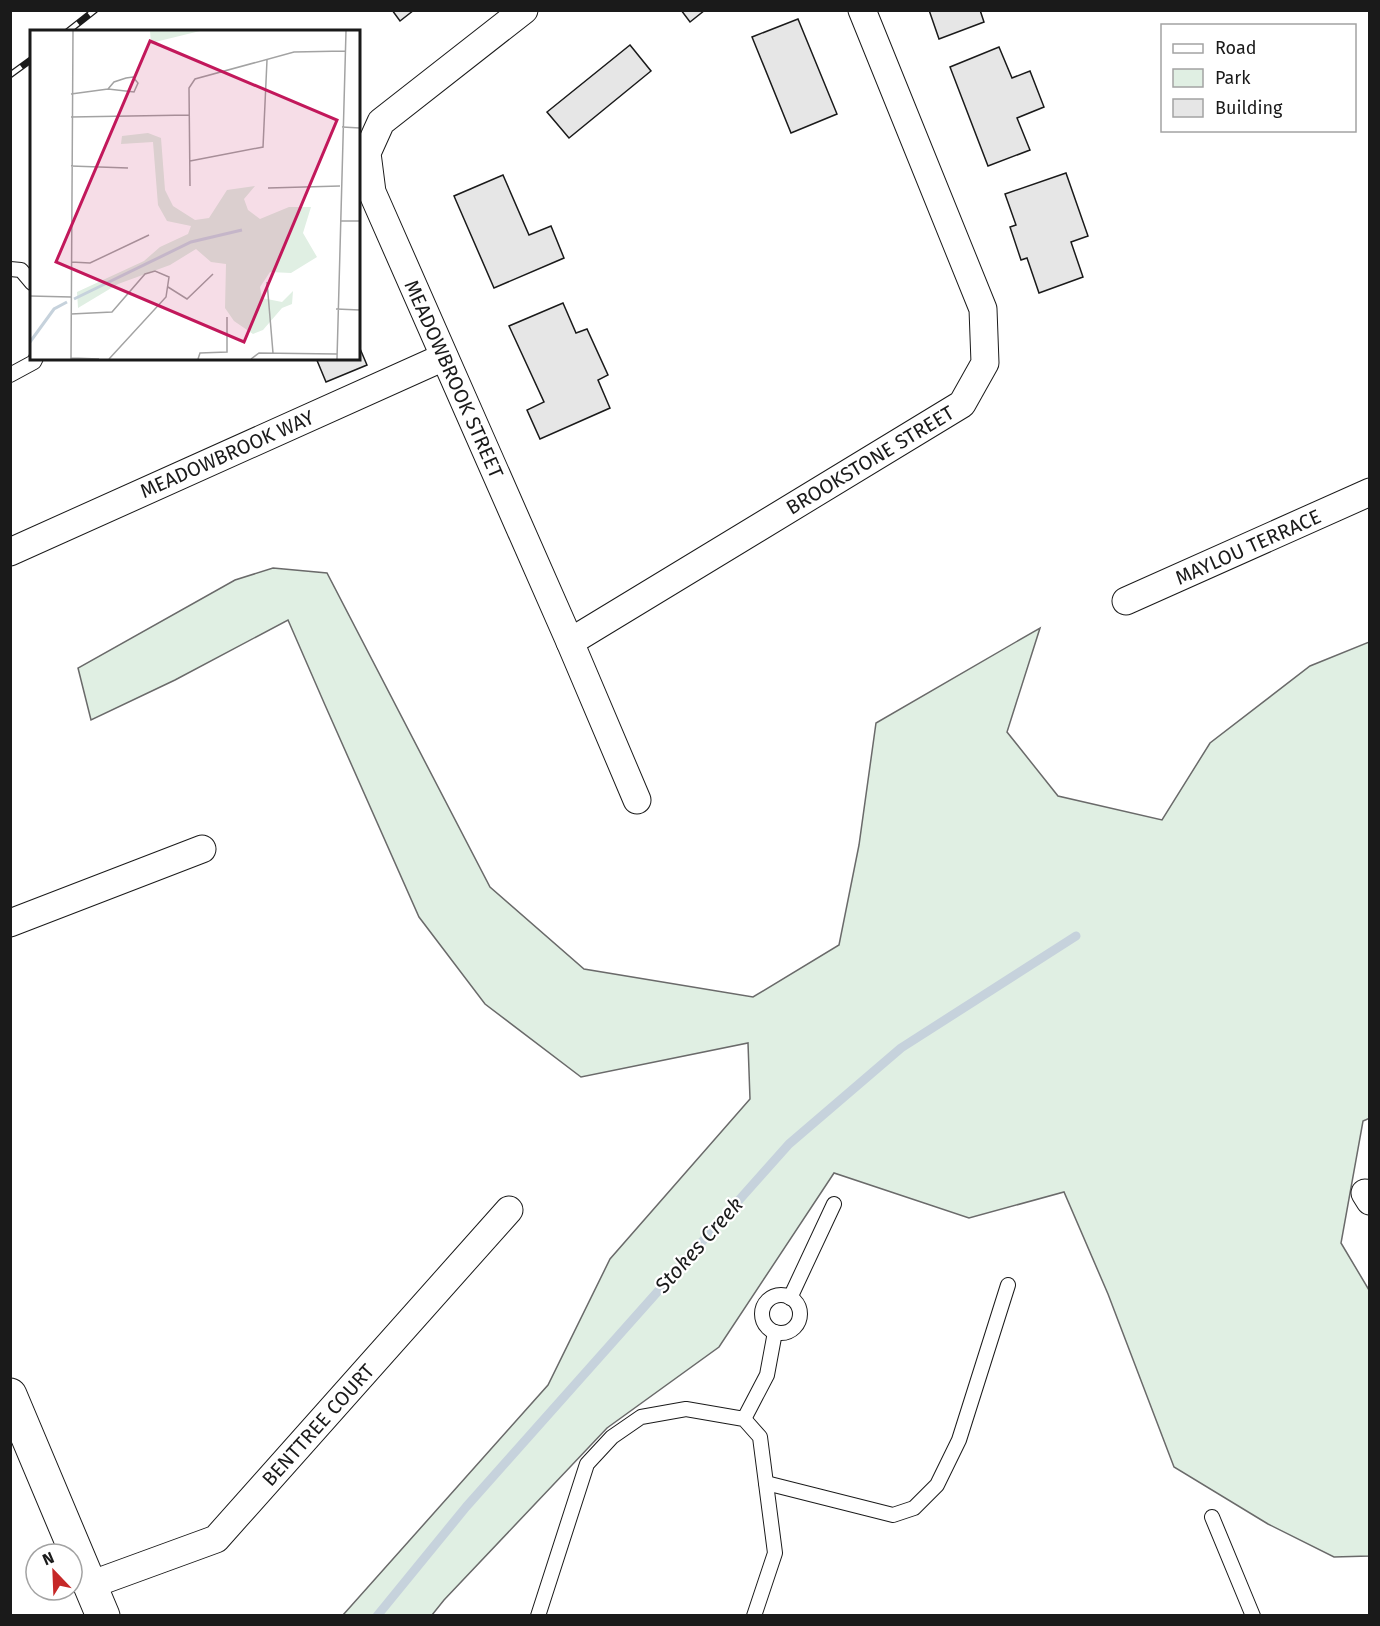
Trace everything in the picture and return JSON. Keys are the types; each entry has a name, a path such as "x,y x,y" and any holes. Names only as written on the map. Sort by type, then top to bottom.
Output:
{"street":[{"name":"MEADOWBROOK STREET","path":"524,10 381,122 367,153 372,192 570,642 636,800"},
{"name":"BROOKSTONE STREET","path":"570,642 962,404 986,363 983,309 862,10"},
{"name":"MEADOWBROOK WAY","path":"10,552 444,357"},
{"name":"MAYLOU TERRACE","path":"1126,601 1370,492"},
{"path":"10,923 202,849"},
{"name":"BENTTREE COURT","path":"90,1585 216,1539 509,1210"},
{"path":"10,1395 103,1616"}],"lane":[{"path":"10,269 21,270 30,281"},
{"path":"10,375 35,360"},
{"path":"790,1298 834,1204"},
{"path":"766,1483 893,1515 914,1508 938,1485 959,1440 1008,1285"},
{"path":"774,1297 790,1298 795,1301 800,1312 797,1324 793,1329 782,1334 770,1330 762,1317 766,1303 774,1297"},
{"path":"744,1419 767,1375 775,1332"},
{"path":"538,1616 587,1464 612,1437 641,1418 686,1408 744,1419 760,1437 775,1553 754,1616"},
{"path":"1212,1517 1252,1616"}],"green space":[{"path":"273,568 327,573 490,887 584,969 753,997 839,945 859,845 876,723 1040,628 1007,732 1058,796 1162,820 1210,743 1310,666 1369,642 1370,1118 1363,1121 1341,1243 1369,1290 1369,1556 1334,1557 1268,1524 1174,1467 1108,1294 1064,1192 969,1218 834,1173 719,1347 607,1428 432,1615 343,1615 548,1385 610,1259 750,1099 748,1043 581,1077 485,1004 419,917 288,620 175,680 91,720 78,668 235,580"}],"building":[{"path":"392,10 414,10 400,21"},
{"path":"681,10 705,10 690,22"},
{"path":"929,10 980,10 984,22 939,39"},
{"path":"798,19 837,114 791,133 752,37"},
{"path":"630,45 651,71 569,138 547,112"},
{"path":"999,47 1012,78 1030,71 1044,107 1017,118 1030,150 988,166 950,67"},
{"path":"1066,173 1088,236 1071,242 1083,277 1039,293 1027,258 1021,260 1010,227 1016,225 1005,194"},
{"path":"503,175 529,235 551,226 564,258 494,288 454,196"},
{"path":"563,303 576,333 587,329 608,375 598,380 610,408 540,439 527,410 544,402 509,326"},
{"path":"360,349 367,365 326,382 317,360 360,360"}],"waterway":[{"name":"Stokes Creek","path":"377,1616 466,1507 789,1144 901,1048 1076,936"}],"railway":[{"path":"70,30 95,10"},
{"path":"10,75 30,60"}]}
